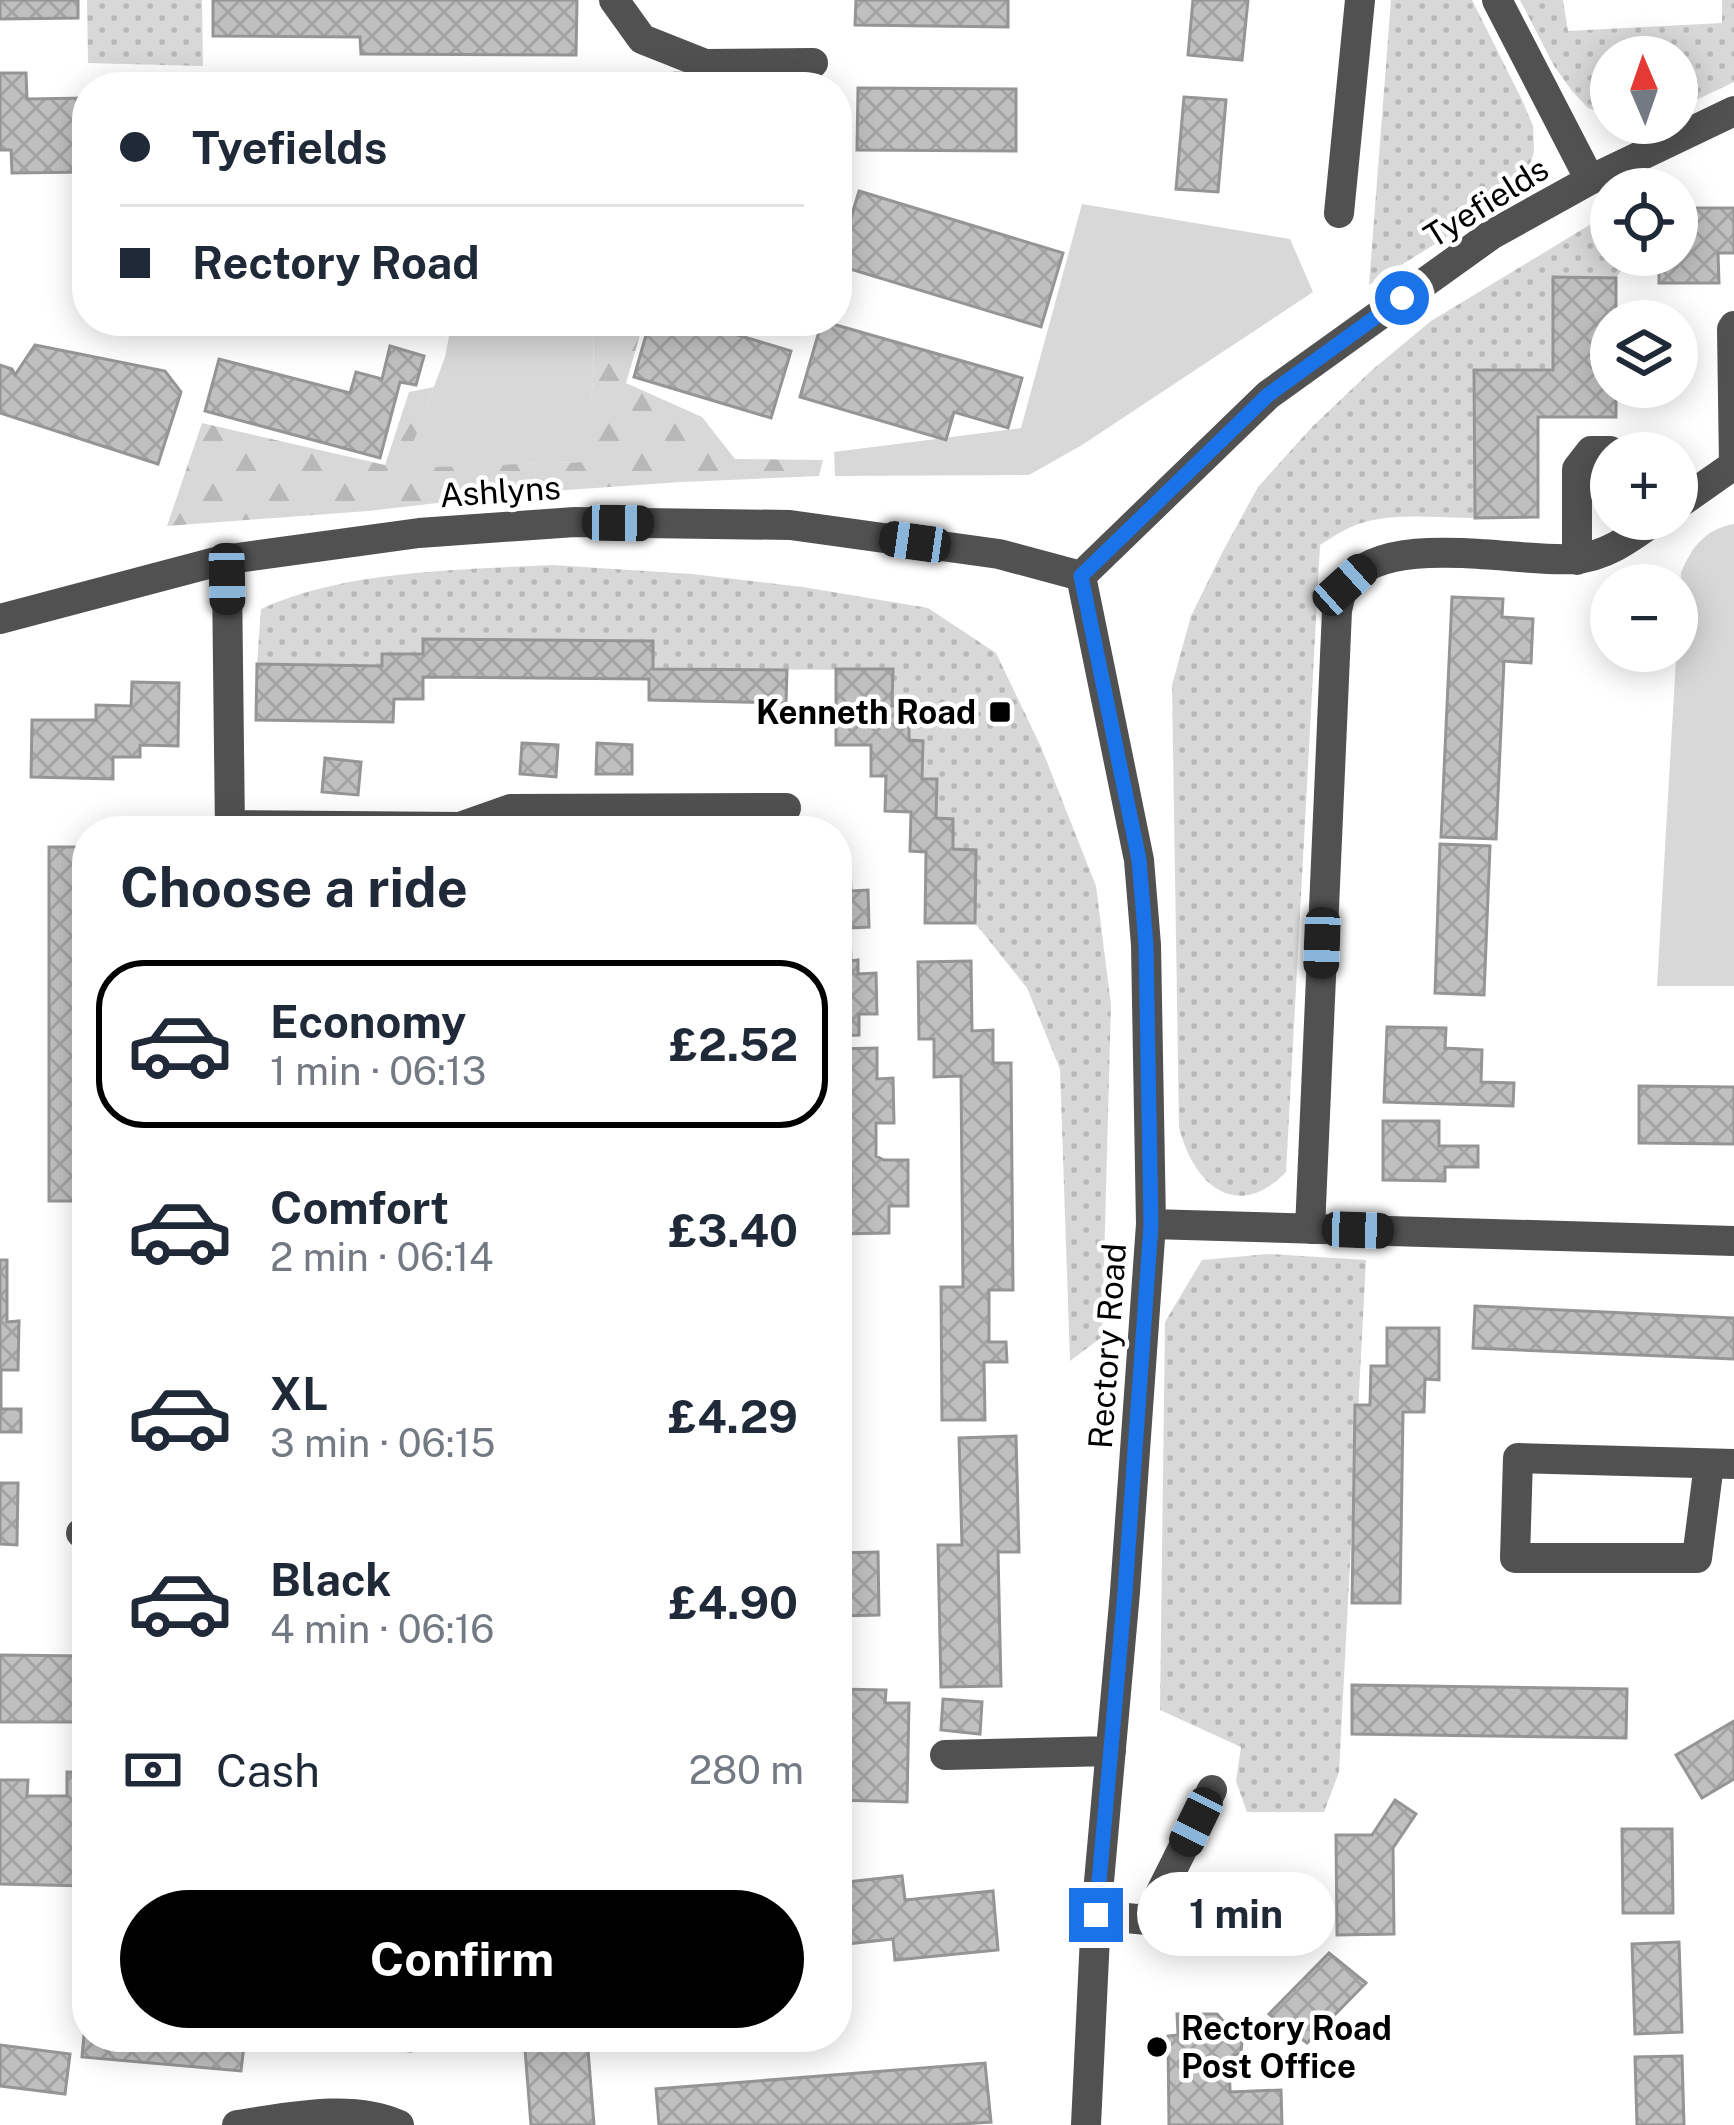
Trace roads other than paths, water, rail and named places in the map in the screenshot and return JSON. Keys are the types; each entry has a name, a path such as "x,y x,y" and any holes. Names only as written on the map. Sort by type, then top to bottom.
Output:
{"street":[{"path":"614,0 642,39 705,64 813,63"},
{"path":"1339,213 1360,0"},
{"path":"1497,0 1590,181"},
{"name":"Tyefields","path":"1617,168 1734,111"},
{"name":"Tyefields","path":"1081,576 1268,395 1491,235 1590,181"},
{"path":"1698,490 1734,465 1734,326"},
{"path":"1577,560 1577,469 1590,453"},
{"name":"Ashlyns","path":"0,619 223,560 419,533 575,522 790,525 999,554 1081,576"},
{"path":"1310,1229 1337,610 1345,585 1366,566 1403,554 1577,560 1628,540"},
{"path":"223,560 231,816"},
{"name":"Rectory Road","path":"1081,576 1139,860 1146,945 1151,1225 1096,1915 1086,2125"},
{"path":"492,816 511,809 786,808"},
{"path":"1151,1225 1734,1241"},
{"path":"1518,1458 1722,1464 1697,1558 1515,1558 1518,1458"},
{"path":"946,1755 1111,1751"},
{"path":"1096,1915 1148,1920 1212,1790"},
{"path":"237,2125 312,2115 386,2119 399,2125"}],"place":[{"name":"Kenneth Road","path":"1000,712"},
{"name":"Rectory Road Post Office","path":"1157,2047"}]}
